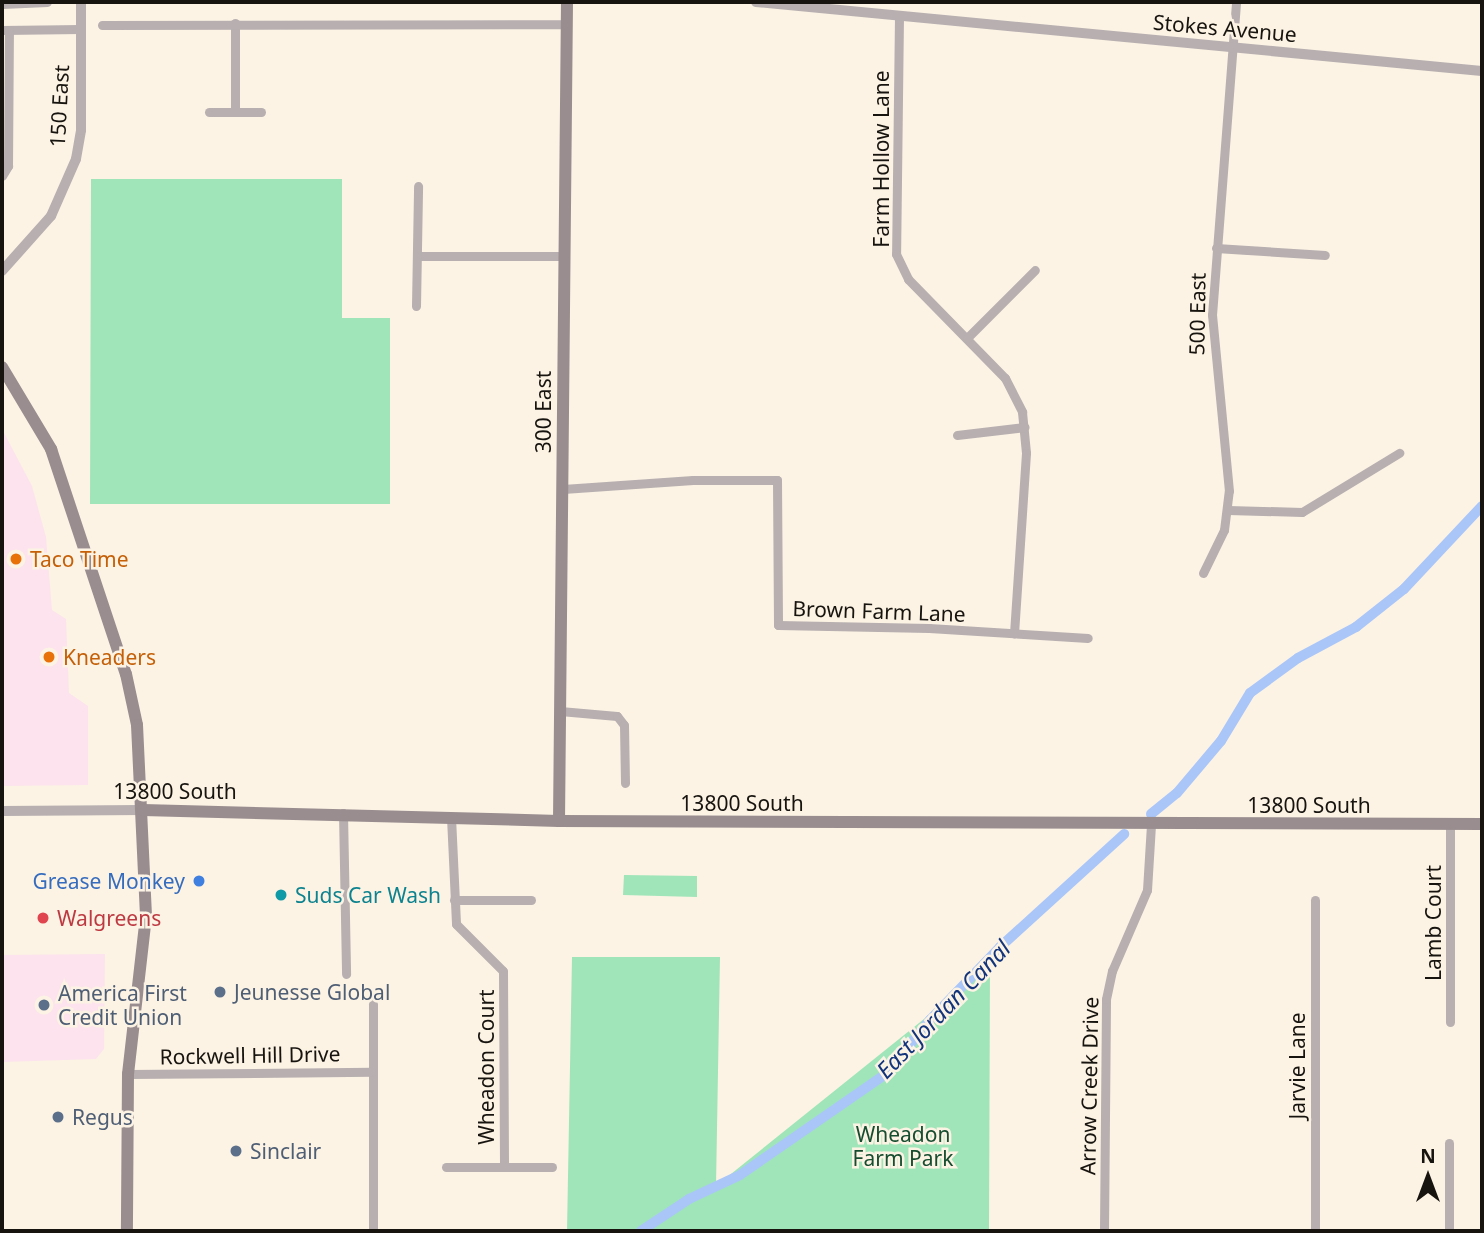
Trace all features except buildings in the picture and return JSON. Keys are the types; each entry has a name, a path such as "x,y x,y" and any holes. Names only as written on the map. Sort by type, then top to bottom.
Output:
{"main road":[{"name":"300 East","path":"559,821 566,2"},
{"path":"2,367 51,449 107,612 137,725 146,916 128,1074 127,1231"},
{"name":"13800 South","path":"143,810 343,813 559,821 1482,824"}],"street":[{"path":"2,5 47,2"},
{"name":"150 East","path":"2,271 37,235 69,180 81,130 81,2"},
{"name":"Stokes Avenue","path":"756,2 1482,71"},
{"name":"500 East","path":"1203,573 1220,541 1228,510 1229,482 1213,359 1216,248 1236,2"},
{"name":"Farm Hollow Lane","path":"899,16 896,254 908,279 1012,388 1025,427 1014,634"},
{"path":"235,23 235,112"},
{"path":"102,25 566,24"},
{"path":"2,176 8,166 5,30 81,29"},
{"path":"209,112 261,112"},
{"path":"416,306 418,186"},
{"path":"1216,248 1325,255"},
{"path":"417,256 562,256"},
{"path":"967,338 1035,270"},
{"path":"957,435 1025,427"},
{"path":"1228,510 1301,512 1399,453"},
{"name":"Brown Farm Lane","path":"562,489 693,480 778,480 778,625 1088,638"},
{"path":"561,711 617,716 624,725 625,783"},
{"name":"13800 South","path":"2,811 143,810"},
{"path":"343,813 346,974"},
{"name":"Wheadon Court","path":"451,817 456,924 503,971 504,1167"},
{"name":"Arrow Creek Drive","path":"1104,1231 1106,999 1112,971 1147,890 1151,824"},
{"name":"Lamb Court","path":"1450,824 1450,1022"},
{"path":"454,900 531,900"},
{"name":"Jarvie Lane","path":"1315,900 1315,1231"},
{"path":"373,1004 373,1231"},
{"name":"Rockwell Hill Drive","path":"128,1074 372,1072"},
{"path":"1449,1143 1449,1231"},
{"name":"Wheadon Court","path":"446,1167 552,1167"}],"shaded area":[{"path":"2,429 32,486 46,537 52,610 66,619 69,693 88,706 88,785 2,786"},
{"path":"105,954 104,1049 96,1059 2,1062 2,955"}],"green space":[{"path":"91,179 342,179 342,318 390,318 390,504 90,504"},
{"path":"624,875 697,876 697,897 623,895"},
{"name":"Wheadon Farm Park","path":"572,957 720,957 716,1186 990,966 989,1231 567,1231"}],"waterway":[{"name":"East Jordan Canal","path":"1151,814 1177,793 1221,741 1250,693 1298,658 1356,627 1404,589 1482,506"},
{"name":"East Jordan Canal","path":"641,1231 689,1199 740,1175 886,1074 930,1020 1000,947 1124,834"}],"place":[{"name":"Taco Time","path":"16,559"},
{"name":"Kneaders","path":"49,657"},
{"name":"Grease Monkey","path":"199,881"},
{"name":"Suds Car Wash","path":"281,895"},
{"name":"Walgreens","path":"43,918"},
{"name":"Jeunesse Global","path":"220,992"},
{"name":"America First Credit Union","path":"44,1005"},
{"name":"Regus","path":"58,1117"},
{"name":"Sinclair","path":"236,1151"}]}
